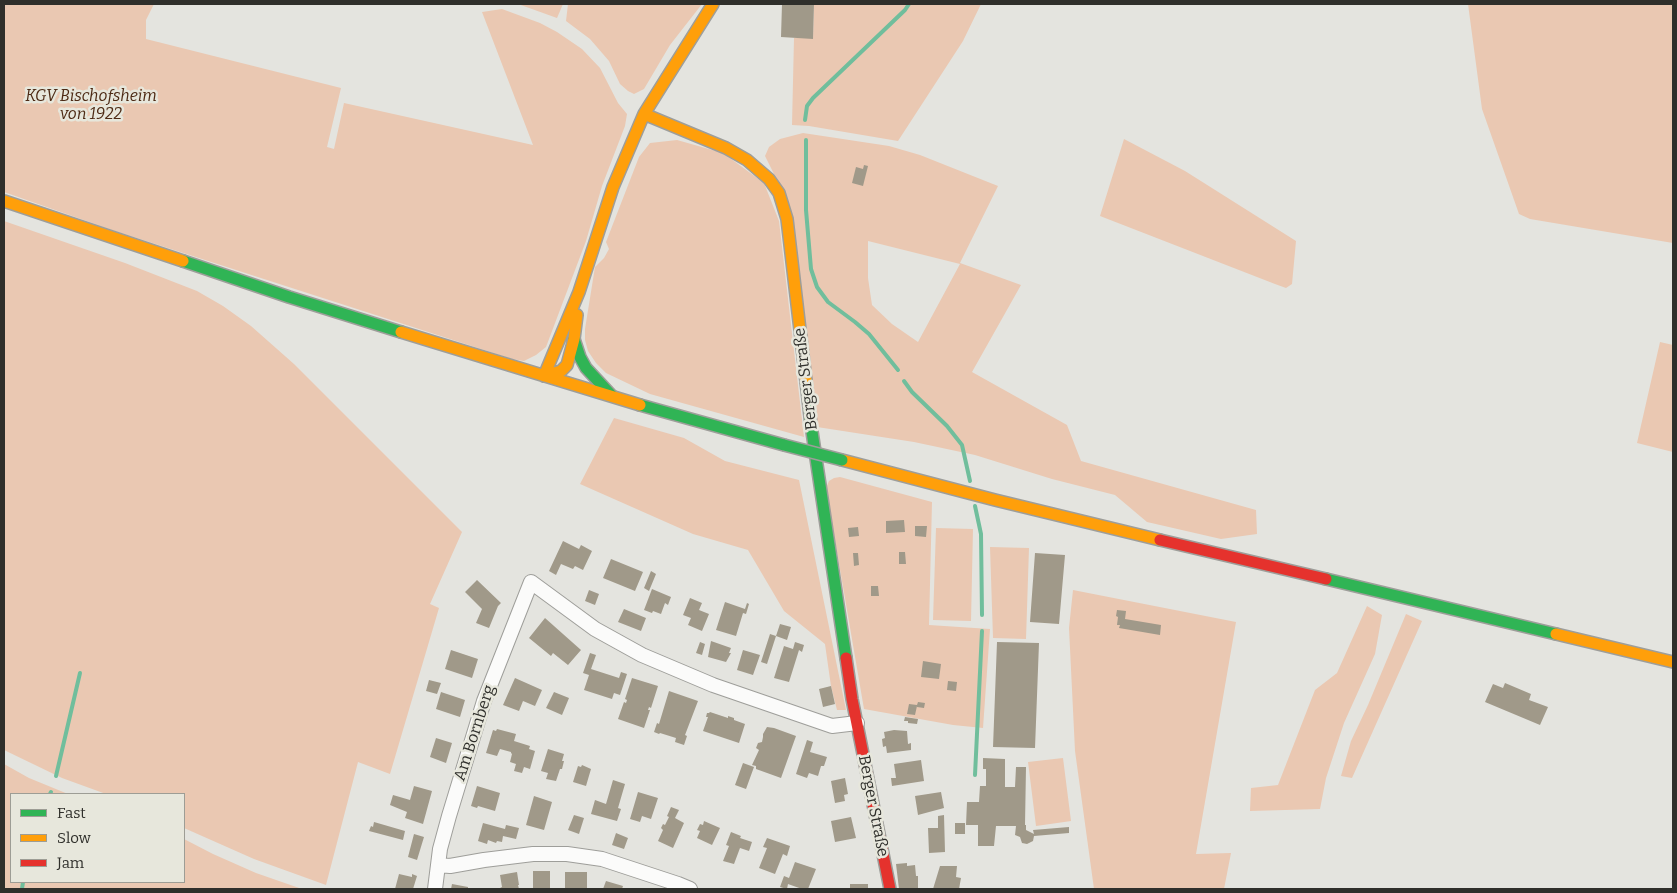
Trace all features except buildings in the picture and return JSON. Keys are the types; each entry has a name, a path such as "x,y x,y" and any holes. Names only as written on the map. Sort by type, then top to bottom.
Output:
{"main road":[{"path":"544,376 579,292 613,187 644,114 714,4"},
{"name":"Berger Straße","path":"644,114 726,148 747,160 769,179 779,193 784,206 789,234 811,425 852,699 890,889"},
{"path":"4,201 290,297 613,397 784,445 995,500 1673,662"},
{"path":"544,376 561,371 567,365 574,339 579,292"},
{"path":"574,339 580,358 586,368 613,397"}],"street":[{"name":"Am Bornberg","path":"435,889 440,849 484,701 531,582 595,629 642,655 713,685 832,726 857,723"},
{"path":"438,865 450,866 520,855 567,854 602,860 690,889"}],"green space":[{"name":"KGV Bischofsheim von 1922","path":"4,4 154,4 146,20 146,39 341,88 327,147 334,149 344,103 533,145 482,12 502,9 540,23 557,32 582,49 600,68 618,103 627,114 625,126 602,186 586,241 546,347 524,361 512,359 112,230 4,192"},
{"path":"518,4 563,4 557,18"},
{"path":"568,4 702,4 670,45 644,89 634,94 620,84 609,61 590,39 566,21"},
{"path":"814,4 981,4 963,41 898,141 809,126 792,125 794,38 813,38"},
{"path":"1468,4 1673,4 1673,243 1530,219 1519,214 1482,109"},
{"path":"803,133 889,146 920,155 998,186 960,263 1021,285 972,372 1067,425 1081,461 1256,510 1257,534 1221,539 1147,522 1115,495 1052,479 975,455 914,442 817,427 775,176 765,156 769,147 780,139","holes":["868,241 960,264 918,342 892,324 872,305 868,278"]},
{"path":"1124,139 1185,171 1296,241 1292,284 1286,288 1100,216"},
{"path":"677,140 723,153 764,183 779,221 804,437 650,394 606,373 588,351 585,329 595,267 604,258 609,249 606,242 639,157 650,143"},
{"path":"4,221 125,263 197,291 223,306 251,326 294,364 462,532 430,604 439,608 390,774 358,762 326,885 254,859 185,828 185,793 103,793 62,778 4,750"},
{"path":"1660,342 1673,345 1673,452 1637,443"},
{"path":"614,418 684,438 725,461 799,480 846,710 837,710 831,686 825,644 784,611 748,550 693,534 580,484"},
{"path":"840,477 932,502 929,625 990,629 983,728 953,725 864,709 826,488 829,481"},
{"path":"936,528 973,529 971,621 933,620"},
{"path":"990,547 1029,548 1026,639 993,638"},
{"path":"1073,590 1236,622 1196,854 1231,853 1224,889 1094,889 1075,751 1069,628"},
{"path":"1367,606 1382,615 1375,654 1344,723 1326,778 1320,809 1250,811 1251,788 1278,785 1315,690 1337,673"},
{"path":"1406,614 1422,621 1352,778 1341,776 1351,741"},
{"path":"1063,758 1071,821 1036,826 1028,762"},
{"path":"4,764 29,778 66,793 10,793 10,883 185,883 185,840 256,873 302,889 4,889"}],"waterway":[{"path":"805,120 807,106 813,98 909,4"},
{"path":"806,140 806,210 811,269 817,287 828,302 869,334 898,370"},
{"path":"904,381 912,392 947,426 962,445 970,481"},
{"path":"975,506 981,534 982,615"},
{"path":"975,775 982,631"},
{"path":"56,776 80,673"},
{"path":"22,889 23,883"}],"traffic: fast":[{"path":"183,261 401,332"},
{"path":"574,339 586,368 612,396"},
{"path":"806,381 846,658"},
{"path":"640,405 784,445"},
{"path":"784,445 842,460"},
{"path":"1326,579 1556,634"}],"traffic: slow":[{"path":"544,376 579,292 613,187 644,114 713,4"},
{"path":"644,114 726,148 747,160 769,179 779,193 787,219 806,381"},
{"path":"4,201 183,261"},
{"path":"544,376 561,371 567,365 574,339 577,315"},
{"path":"401,332 640,405"},
{"path":"842,460 1160,540"},
{"path":"1556,634 1673,662"}],"traffic: jam":[{"path":"1160,540 1326,579"},
{"path":"846,658 852,699 890,889"}]}
